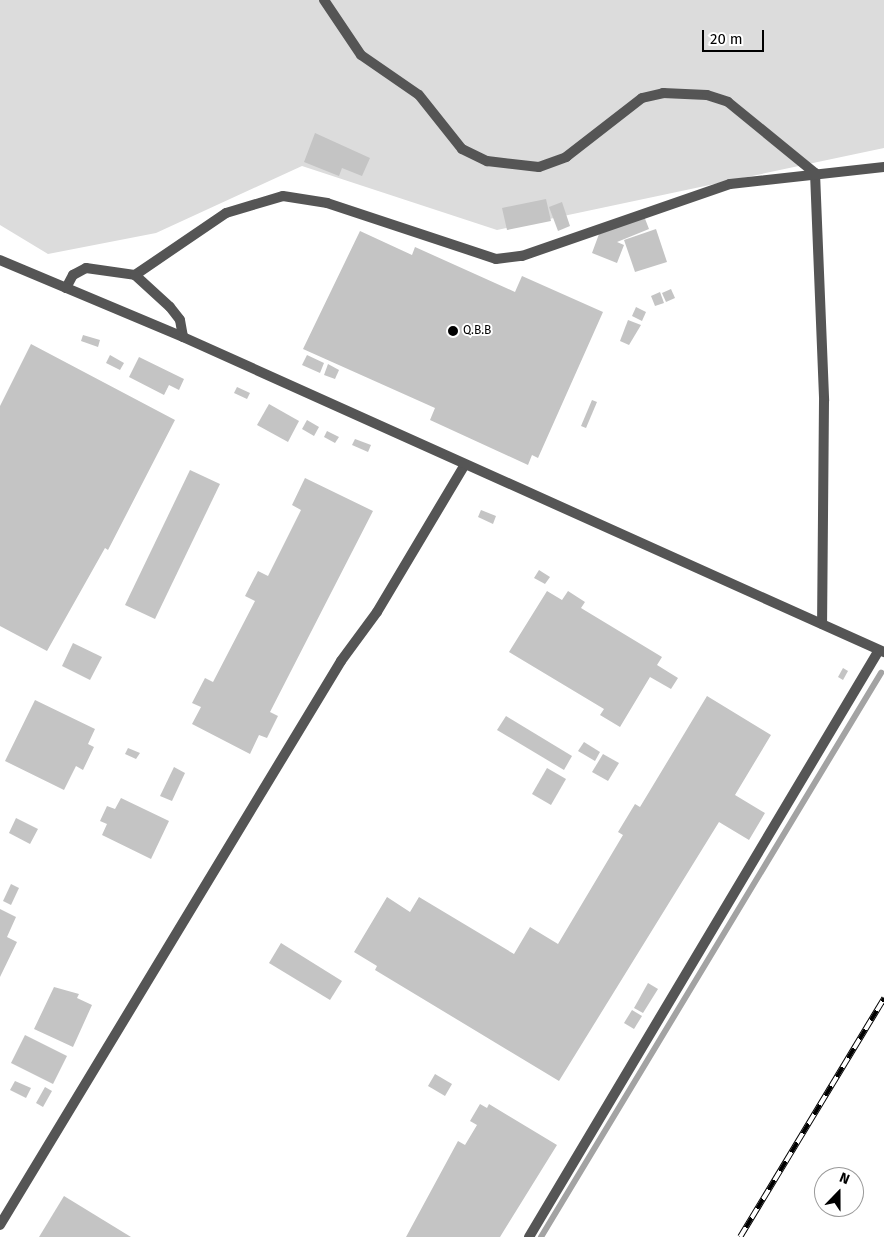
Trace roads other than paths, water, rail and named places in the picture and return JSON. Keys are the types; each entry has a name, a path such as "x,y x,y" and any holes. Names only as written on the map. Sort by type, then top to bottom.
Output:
{"street":[{"path":"324,0 361,56 419,95 462,149 487,161 539,167 566,157 642,98 664,93 707,95 728,102 815,173 824,401 822,624"},
{"path":"135,275 226,213 282,196 327,203 496,259 522,256 730,184 815,173 884,167"},
{"path":"0,260 183,337 464,466 882,651 529,1237"},
{"path":"66,288 73,275 86,268 135,275 170,307 180,320 183,337"},
{"path":"0,1225 341,662 377,612 464,466"}],"waterway":[{"path":"541,1237 881,673"}],"railway":[{"path":"740,1237 884,998"}],"place":[{"name":"Q.B.B","path":"453,331"}]}
